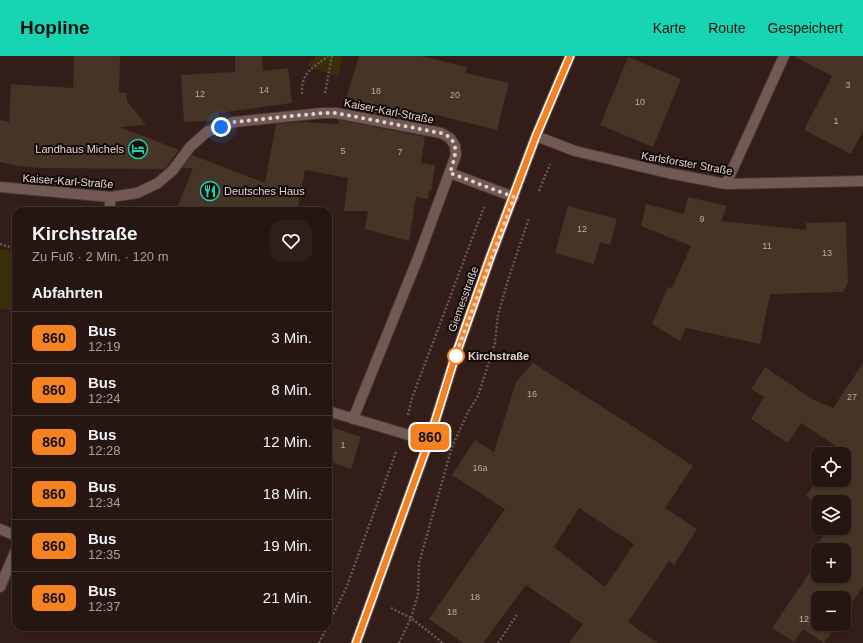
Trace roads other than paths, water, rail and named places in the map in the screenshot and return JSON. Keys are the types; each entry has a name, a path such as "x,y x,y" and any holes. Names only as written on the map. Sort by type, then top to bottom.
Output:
{"main road":[{"name":"Giemesstraße","path":"356,643 429,441 455,357 536,136 570,56"}],"street":[{"path":"726,184 784,56"},
{"name":"Kaiser-Karl-Straße","path":"0,187 111,197 137,193 158,184 173,170 190,146 208,131 234,122 322,113 349,114 441,133 450,138 455,146 456,155 450,173 418,258 353,419"},
{"name":"Karlsforster Straße","path":"536,136 575,151 668,174 726,184 863,181"},
{"path":"450,173 514,197"},
{"path":"110,207 111,197"},
{"path":"332,412 429,441"},
{"path":"0,529 12,534"},
{"path":"0,587 12,559"}],"place":[{"name":"Landhaus Michels","path":"138,149"},
{"name":"Deutsches Haus","path":"210,191"},
{"name":"Kirchstraße","path":"456,356"}]}
